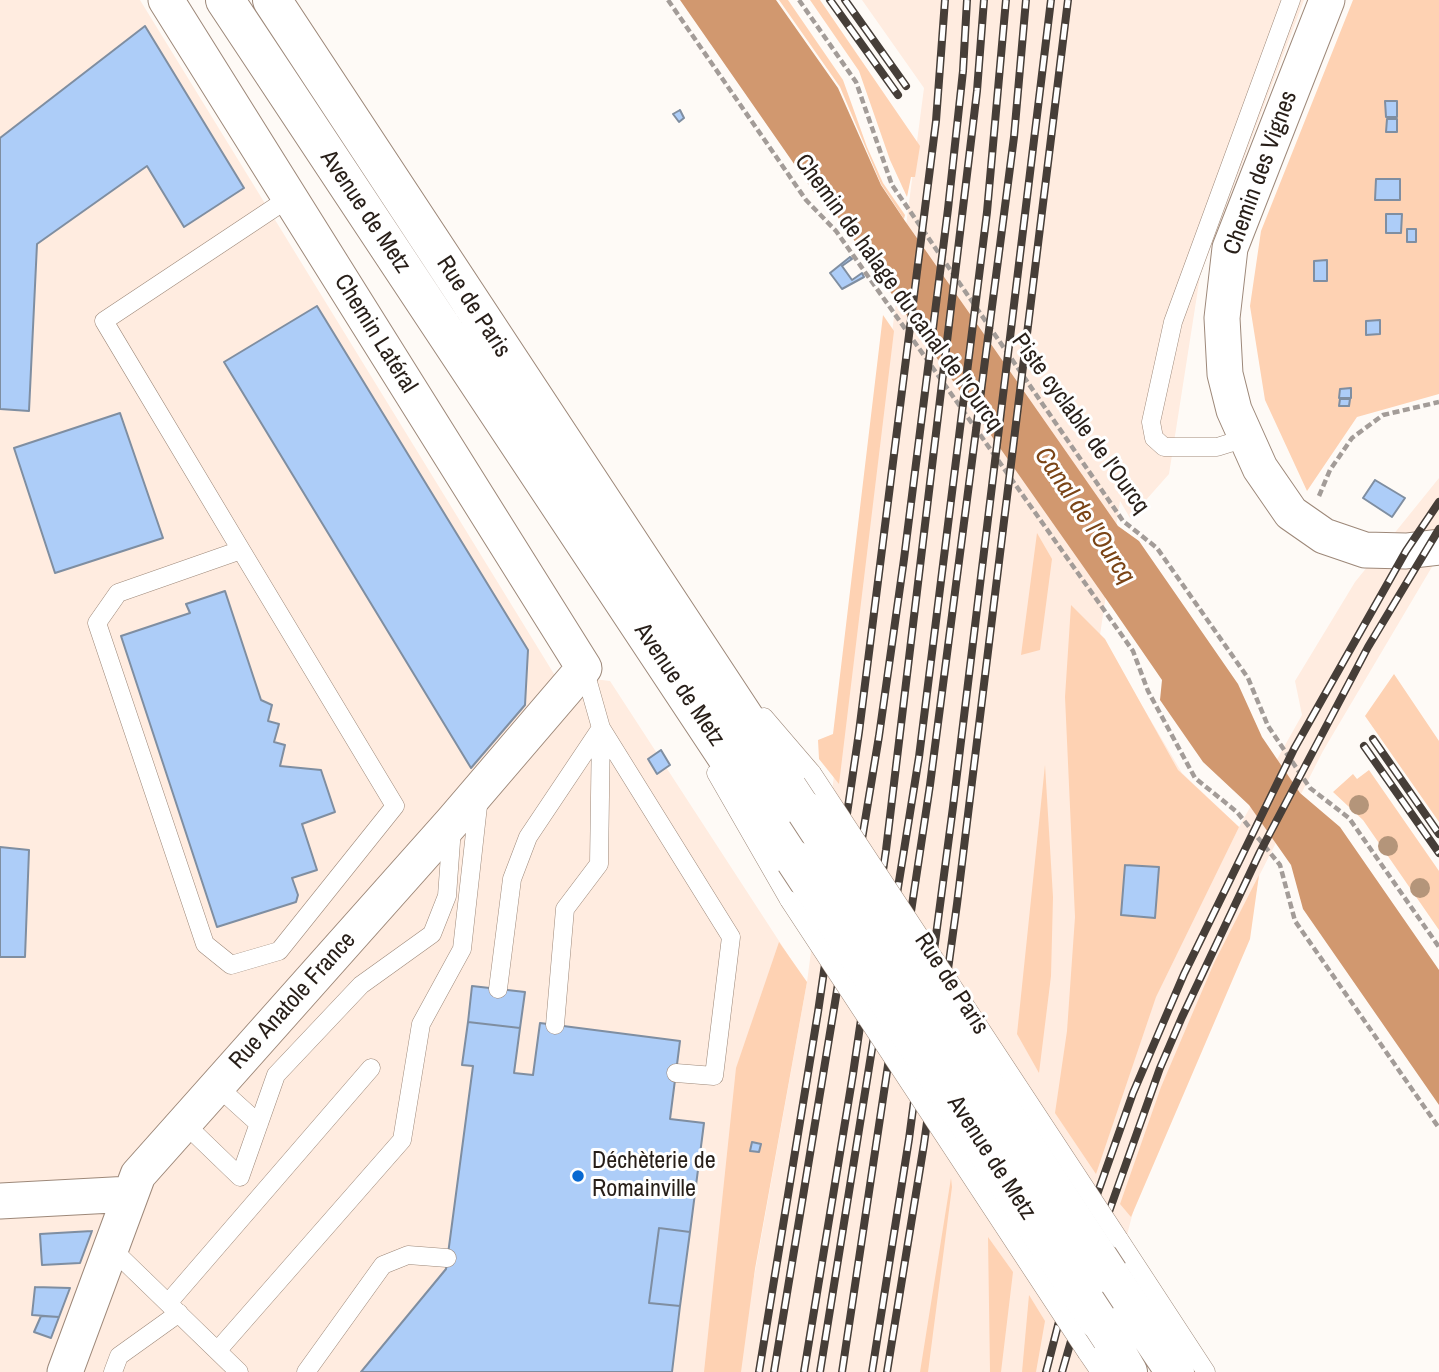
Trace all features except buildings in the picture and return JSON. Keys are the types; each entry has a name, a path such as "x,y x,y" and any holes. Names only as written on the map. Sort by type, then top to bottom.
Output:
{"main road":[{"name":"Avenue de Metz","path":"225,0 795,860 1092,1336 1128,1372"},
{"name":"Rue de Paris","path":"272,0 806,811 1114,1256 1175,1372"}],"street":[{"name":"Chemin Latéral","path":"166,0 584,668"},
{"name":"Chemin des Vignes","path":"1327,0 1230,248 1224,281 1222,348 1231,398 1246,438 1275,493 1307,525 1324,536 1365,550 1406,551 1439,547"},
{"name":"Rue Anatole France","path":"65,1372 138,1175 453,821 584,668"},
{"path":"0,1201 131,1194"}],"lane":[{"path":"1246,438 1217,447 1164,447 1154,438 1151,422 1173,322 1291,0"},
{"path":"241,550 118,593 97,623 205,944 231,965 279,951 395,806 104,321 289,198"},
{"path":"602,569 789,901 1092,1336 1100,1372"},
{"name":"Rue de Paris","path":"674,613 812,773 1114,1256 1206,1372"},
{"path":"584,668 601,727 731,937 714,1076 676,1073"},
{"path":"498,989 512,879 528,837 601,727"},
{"path":"555,1025 565,909 599,864 601,727"},
{"path":"218,1350 402,1140 421,1024 462,949 480,790"},
{"path":"184,1123 240,1177 276,1075 361,985 432,934 447,896 453,821"},
{"path":"113,1372 119,1356 174,1308 371,1068"},
{"path":"218,1086 259,1124"},
{"path":"111,1248 239,1372"},
{"path":"306,1372 383,1265 408,1255 447,1258"}],"path":[{"name":"Chemin de halage du canal de l'Ourcq","path":"668,0 806,200 836,231 1133,651 1148,691 1195,778 1237,812 1280,864 1294,921 1439,1128"},
{"name":"Piste cyclable de l'Ourcq","path":"799,0 856,82 892,185 1123,521 1157,548 1248,678 1268,726 1310,788 1349,818 1439,947"},
{"path":"1307,525 1330,470 1352,438 1383,415 1439,402"}],"shaded area":[{"path":"0,0 140,0 554,674 610,681 805,981 736,1372 0,1372"},
{"path":"779,0 788,0 843,80 867,147 883,183 905,215 904,219 881,184 840,87"},
{"path":"810,0 820,0 920,146 915,177 911,177 907,197 890,160 859,71"},
{"path":"862,0 1304,0 1200,276 1169,474 1130,518 1120,501 1100,635 1182,773 1239,827 1302,715 1295,681 1355,582 1439,478 1439,555 1323,751 1259,876 1252,915 1142,1178 1091,1372 737,1372 807,982 924,88"},
{"path":"1353,0 1439,0 1439,394 1357,417 1307,491 1265,400 1250,306 1261,231"},
{"path":"883,315 894,331 839,784 819,759 818,740 833,734"},
{"path":"1037,533 1052,559 1040,650 1021,655"},
{"path":"1071,605 1105,639 1178,770 1239,827 1156,997 1096,1174 1055,1113 1067,1031 1075,917 1065,697"},
{"path":"1394,674 1439,741 1439,822 1365,716"},
{"path":"1045,765 1053,897 1051,976 1039,1073 1017,1034"},
{"path":"1369,770 1439,871 1439,930 1363,820 1333,792 1353,774 1357,779"},
{"path":"1259,875 1250,939 1131,1217 1120,1204 1161,1087 1214,963"},
{"path":"779,942 807,982 755,1269 741,1372 704,1372 736,1068"},
{"path":"951,1178 928,1372 920,1372"},
{"path":"988,1237 1013,1272 1001,1372 990,1372"},
{"path":"1029,1295 1045,1321 1036,1372 1022,1372"}],"water":[{"name":"Canal de l'Ourcq","path":"680,0 776,0 838,88 881,185 905,221 1118,526 1139,541 1238,684 1262,737 1300,793 1340,827 1439,970 1439,1105 1303,909 1291,865 1249,805 1203,762 1160,700 1162,680 837,216 815,194"}],"railway":[{"path":"830,0 898,95"},
{"path":"845,0 906,86"},
{"path":"759,1372 818,1012 859,732 936,121 945,0"},
{"path":"774,1372 879,736 904,559 948,209 963,71 967,0"},
{"path":"804,1372 853,1074 886,850 977,91 984,0"},
{"path":"820,1372 919,757 987,212 1006,0"},
{"path":"842,1372 930,785 1014,137 1026,0"},
{"path":"872,1372 909,1139 953,807 1051,0"},
{"path":"887,1372 924,1144 957,904 1068,0"},
{"path":"1046,1372 1073,1267 1098,1192 1133,1093 1184,974 1294,749 1406,551 1439,502"},
{"path":"1062,1372 1105,1223 1160,1068 1182,1017 1260,852 1368,647 1439,529"},
{"path":"1373,739 1439,834"},
{"path":"1364,746 1439,853"}],"place":[{"name":"Déchèterie de Romainville","path":"578,1176"}]}
